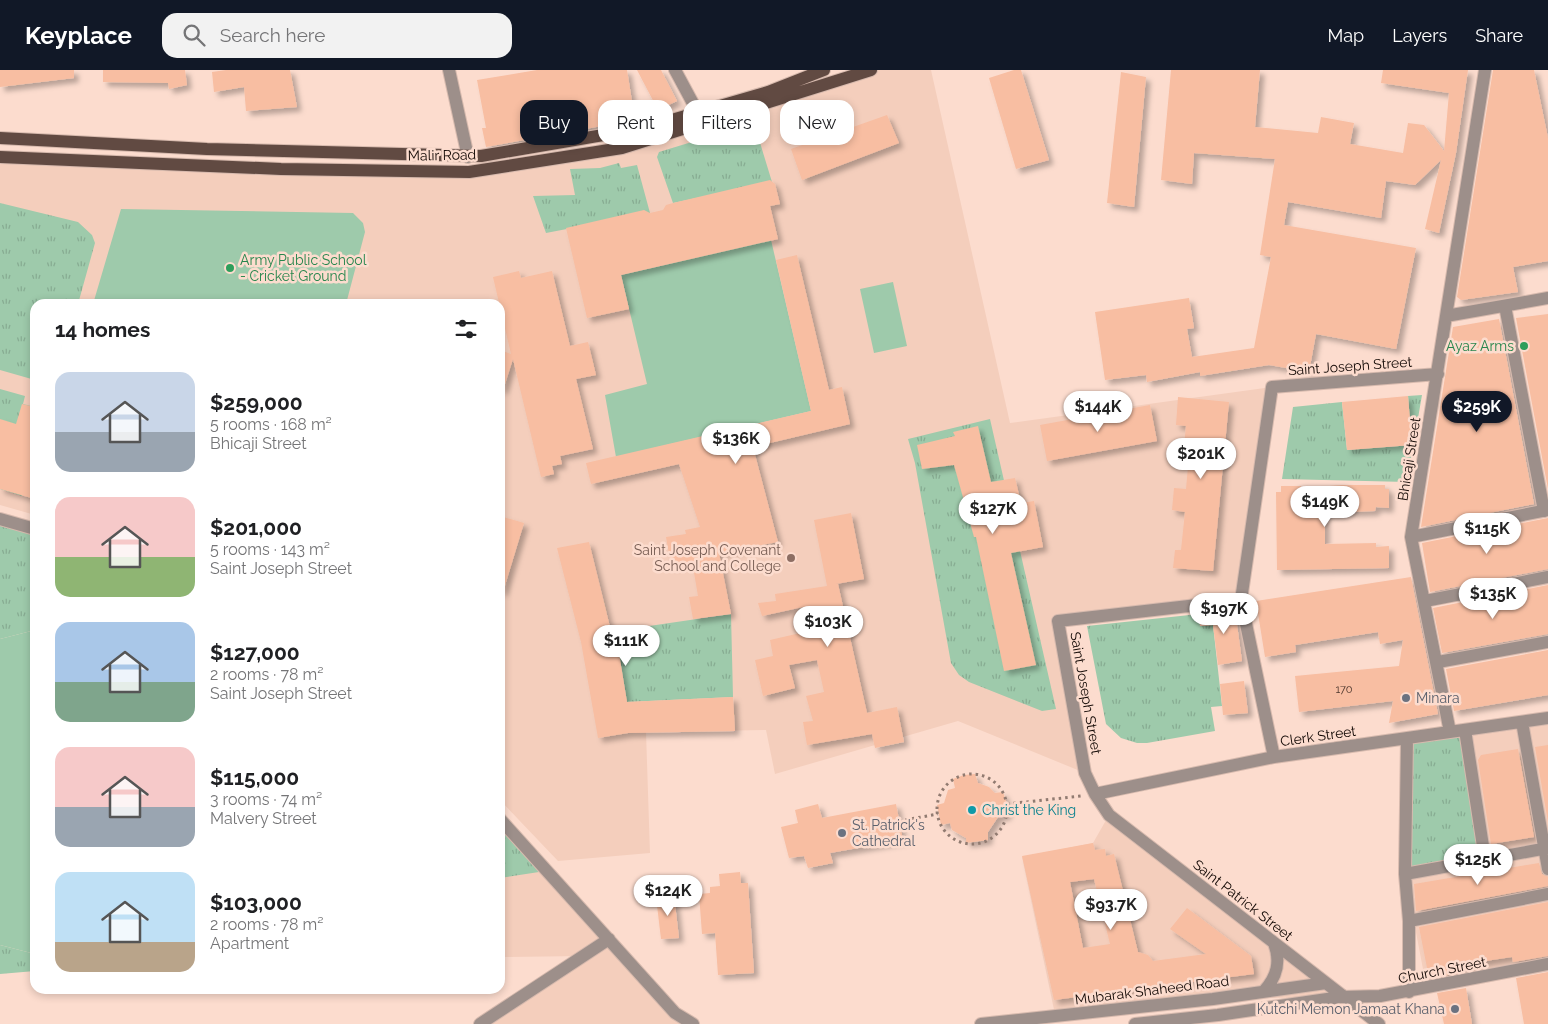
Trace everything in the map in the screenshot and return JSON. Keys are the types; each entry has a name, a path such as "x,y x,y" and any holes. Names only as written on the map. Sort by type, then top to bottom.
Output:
{"main road":[{"name":"Malir Road","path":"746,100 824,70"},
{"name":"Malir Road","path":"762,100 871,70"},
{"name":"Malir Road","path":"0,138 207,149 468,157 502,154 683,120"},
{"name":"Malir Road","path":"0,157 272,169 469,172 622,148 683,124"}],"street":[{"path":"449,70 468,157"},
{"path":"675,70 691,100"},
{"name":"Bhicaji Street","path":"1450,732 1438,662 1411,537 1485,70"},
{"path":"1446,316 1548,298"},
{"path":"1411,537 1546,510 1505,306"},
{"name":"Saint Joseph Street","path":"1095,794 1085,773 1058,621 1241,600 1272,387 1438,374"},
{"path":"0,519 30,528"},
{"path":"1425,601 1548,577"},
{"path":"1241,600 1274,757"},
{"path":"1438,662 1548,642"},
{"name":"Clerk Street","path":"1095,794 1274,757 1548,718"},
{"path":"1522,722 1546,848 1548,869"},
{"path":"1465,730 1486,859"},
{"path":"1407,738 1405,874 1409,921 1409,992"},
{"name":"Saint Patrick Street","path":"1095,794 1109,814 1341,996 1379,1023"},
{"path":"505,824 675,1013 693,1024"},
{"path":"1405,874 1546,848"},
{"path":"1409,921 1548,894"},
{"path":"480,1024 609,938"},
{"path":"1264,991 1277,969 1277,951 1274,943"},
{"name":"Church Street","path":"1341,996 1380,996 1409,992 1548,964"},
{"name":"Mubarak Shaheed Road","path":"981,1024 1212,999 1326,983"},
{"path":"1135,1024 1221,1020 1341,996"},
{"path":"1212,999 1221,1020"}],"path":[{"path":"964,775 986,777 996,783 1003,792 1007,804 1007,815 1000,830 988,840 977,843 966,843 947,834 938,815 937,805 945,786 953,779 964,775"},
{"path":"1007,804 1095,794"},
{"path":"899,821 939,814"}],"shaded area":[{"path":"871,70 931,70 1010,423 1272,387 1241,600 1053,622 1085,773 958,721 775,774 766,730 646,732 650,853 558,861 505,805 505,299 30,299 30,514 0,505 0,160 469,172 632,145 673,145 673,132 683,129 683,145 770,145 770,102"},
{"path":"1548,718 1548,962 1426,985 1405,874 1465,730"},
{"path":"1109,815 1341,997 1212,999 1056,1019 1022,857 1093,843"},
{"path":"505,824 693,1024 480,1024 582,956 505,957"}],"green space":[{"path":"683,145 761,145 772,182 673,203 657,157 659,152"},
{"path":"619,163 621,168 637,165 650,213 546,233 533,196 575,195 570,169 600,168"},
{"path":"0,203 78,222 92,235 95,243 79,299 30,299 30,379 0,370"},
{"name":"Army Public School - Cricket Ground","path":"121,209 353,213 363,223 365,232 347,299 94,299"},
{"path":"771,240 811,411 616,457 605,395 647,384 621,275"},
{"path":"893,282 907,346 874,353 860,289"},
{"path":"0,389 25,396 23,404 30,406 30,468 22,496 0,489"},
{"path":"1422,395 1407,482 1282,479 1293,407 1342,402 1347,450 1412,445 1408,396"},
{"path":"990,419 1056,709 1042,711 969,682 959,675 951,663 915,463 908,439"},
{"path":"0,522 30,531 30,631 0,639"},
{"path":"731,614 733,697 627,702 615,631"},
{"path":"1199,614 1200,626 1213,625 1222,706 1211,707 1215,731 1147,743 1137,743 1121,738 1106,724 1087,626"},
{"path":"30,631 30,953 0,945 0,639"},
{"path":"1465,730 1485,859 1405,874 1407,738"},
{"path":"505,835 539,872 505,877"},
{"path":"0,945 30,953 30,971 0,974"}],"building":[{"path":"0,70 74,70 74,78 0,87"},
{"path":"103,70 185,70 187,85 169,89 168,83 103,82"},
{"path":"226,70 290,70 297,107 246,111 244,87 214,92 212,72"},
{"path":"537,70 627,70 632,100 598,100 598,127 588,129 588,100 520,100 520,141 486,147 482,128 486,128 477,80"},
{"path":"637,70 661,70 677,101 673,103 673,100 653,100"},
{"path":"1014,70 1021,70 1049,160 1016,169 989,78"},
{"path":"1171,70 1260,70 1255,127 1318,133 1321,117 1354,123 1350,144 1403,153 1408,123 1424,125 1444,151 1449,93 1381,83 1383,70 1468,70 1456,153 1439,233 1425,229 1441,160 1415,185 1386,181 1381,218 1288,202 1284,225 1416,248 1396,349 1316,334 1309,372 1269,365 1200,376 1200,372 1147,382 1146,375 1105,380 1095,312 1189,298 1194,328 1187,329 1192,357 1254,348 1271,257 1260,255 1275,159 1194,153 1192,184 1161,180"},
{"path":"1493,70 1534,70 1548,138 1548,261 1513,267 1518,292 1461,300 1457,297"},
{"path":"1121,72 1146,77 1134,207 1107,203"},
{"path":"887,115 899,143 802,180 791,149 802,145 854,145 854,127"},
{"path":"770,180 775,184 780,204 770,206 778,239 621,275 629,309 587,318 566,228 644,210 650,213 663,210 666,205 673,203"},
{"path":"797,255 829,390 842,387 850,424 753,447 778,542 719,553 731,614 693,619 689,597 698,596 692,561 671,565 666,537 686,534 685,530 700,527 679,464 591,484 586,463 811,411 776,260"},
{"path":"519,271 521,278 552,271 570,346 588,342 596,375 576,379 593,449 560,456 562,464 552,466 554,474 541,477 513,359 505,384 505,352 511,354 505,328 505,299 498,299 493,277"},
{"path":"1548,314 1548,489 1516,318"},
{"path":"1499,319 1534,504 1421,527 1453,327"},
{"path":"1408,396 1412,445 1347,450 1342,402"},
{"path":"1178,397 1229,402 1213,571 1173,568 1175,550 1181,550 1185,512 1172,510 1174,488 1186,489 1189,455 1183,455 1186,426 1176,425"},
{"path":"22,404 30,406 30,498 0,489 0,419 16,424"},
{"path":"1150,405 1157,441 1047,461 1040,425"},
{"path":"978,426 991,482 1015,478 1021,503 1034,501 1043,547 1011,553 1036,665 1004,671 976,537 974,537 954,465 922,469 917,445 955,436 953,432"},
{"path":"1385,485 1385,489 1389,489 1389,508 1376,507 1375,511 1325,513 1325,544 1376,543 1376,547 1389,546 1389,568 1277,570 1276,492 1281,492 1281,486 1301,486 1301,488"},
{"path":"851,513 864,579 836,584 838,584 867,713 897,707 904,742 875,748 872,734 807,745 803,722 813,721 806,696 824,692 817,660 789,665 795,688 763,696 755,660 773,656 770,640 809,631 803,607 762,616 758,603 776,601 775,594 827,586 814,520"},
{"path":"505,517 524,523 505,585"},
{"path":"1548,518 1548,569 1430,592 1422,543"},
{"path":"589,542 612,635 616,635 627,702 733,697 735,731 628,733 598,738 581,642 557,548"},
{"path":"1411,577 1438,714 1389,723 1393,701 1299,712 1295,676 1399,666 1403,640 1380,644 1378,632 1295,645 1296,652 1265,657 1256,601"},
{"path":"1548,585 1548,634 1442,653 1433,608"},
{"path":"1235,610 1242,661 1218,665 1213,625 1200,626 1199,614"},
{"path":"1548,650 1548,695 1454,711 1446,669"},
{"path":"1244,681 1248,713 1223,715 1220,684"},
{"path":"1548,745 1548,822 1535,747"},
{"path":"1518,749 1534,837 1491,844 1478,760 1481,755"},
{"name":"Christ the King","path":"975,774 978,783 989,787 995,793 1003,792 1007,804 1007,815 998,817 988,832 988,840 966,843 966,838 952,830 950,823 941,825 937,805 944,803 948,790 955,788 953,779"},
{"name":"St. Patrick's Cathedral","path":"818,804 822,818 896,804 903,840 830,853 833,863 808,868 804,856 789,858 781,827 798,823 795,810"},
{"path":"1093,843 1095,850 1105,849 1106,856 1114,854 1138,952 1148,955 1153,961 1206,954 1170,929 1187,908 1251,956 1254,974 1054,1000 1022,856","holes":["1094,879 1110,944 1083,948 1070,882"]},
{"path":"1539,863 1542,874 1548,877 1548,886 1416,911 1414,884"},
{"path":"740,872 741,883 748,883 754,973 718,975 715,933 702,934 699,894 710,893 710,887 720,886 719,874"},
{"path":"674,895 679,938 661,939 656,897"},
{"path":"1548,902 1548,956 1513,962 1512,957 1492,960 1461,966 1463,972 1433,978 1432,972 1428,973 1419,927"},
{"path":"1548,972 1548,1024 1524,1024 1516,978"},
{"name":"Kutchi Memon Jamaat Khana","path":"1466,988 1472,1024 1444,1024 1437,993"}],"place":[{"name":"Army Public School - Cricket Ground","path":"230,268"},
{"name":"Ayaz Arms","path":"1524,346"},
{"name":"Saint Joseph Covenant School and College","path":"791,558"},
{"name":"Minara","path":"1406,698"},
{"name":"Christ the King","path":"972,810"},
{"name":"St. Patrick's Cathedral","path":"842,833"},
{"name":"Kutchi Memon Jamaat Khana","path":"1455,1009"}]}
